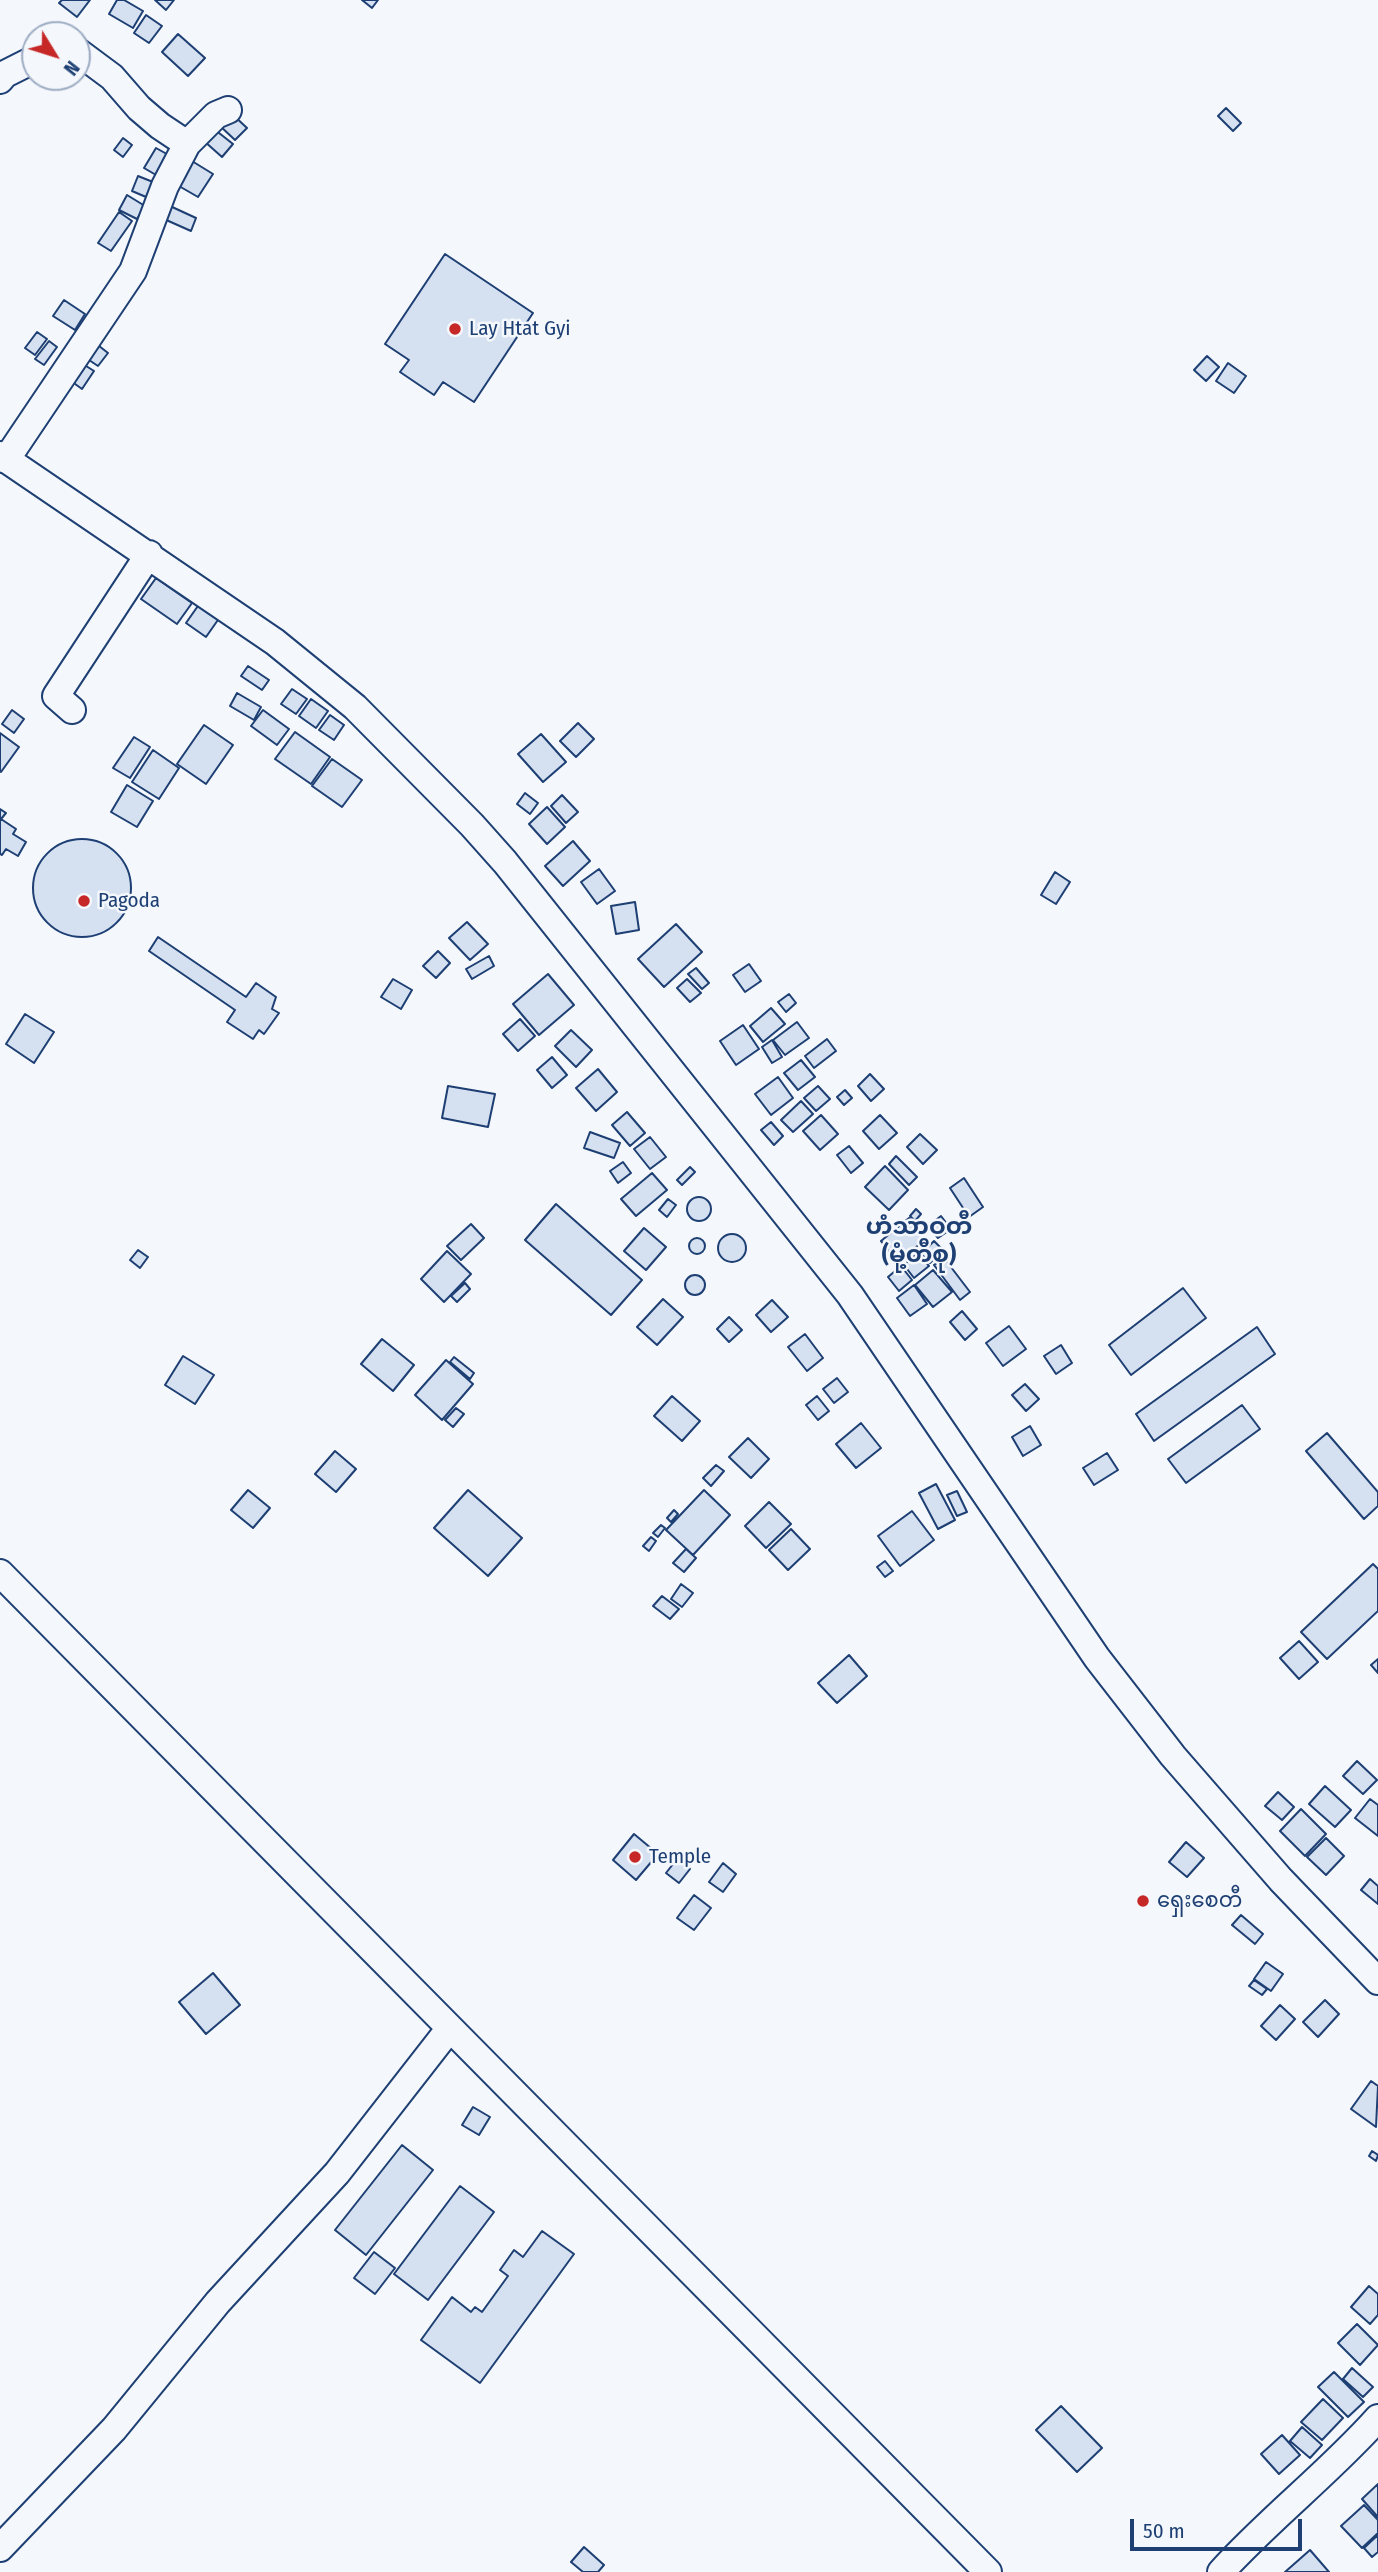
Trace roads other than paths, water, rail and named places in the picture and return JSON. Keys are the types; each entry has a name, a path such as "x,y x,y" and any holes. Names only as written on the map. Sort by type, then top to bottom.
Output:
{"street":[{"path":"91,61 112,77 138,108 160,127 187,144"},
{"path":"0,80 5,74 21,66"},
{"path":"228,110 216,115 187,144 165,186 133,271 3,458 149,554 275,642 355,707 472,825 505,862 850,1294 1097,1658 1173,1756 1281,1880 1378,1981"},
{"path":"72,710 56,696 149,554"},
{"path":"0,1573 988,2572"},
{"path":"0,2548 114,2429 218,2302 337,2173 450,2028"},
{"path":"1221,2572 1246,2544 1358,2440 1378,2418"}],"place":[{"name":"Lay Htat Gyi","path":"455,329"},
{"name":"Pagoda","path":"84,901"},
{"name":"Temple","path":"635,1857"},
{"name":"ရှေးစေတီ","path":"1143,1901"}],"district":[{"name":"ဟံသာဝတီ (မုံ့တီစု)","path":"919,1241"}]}
